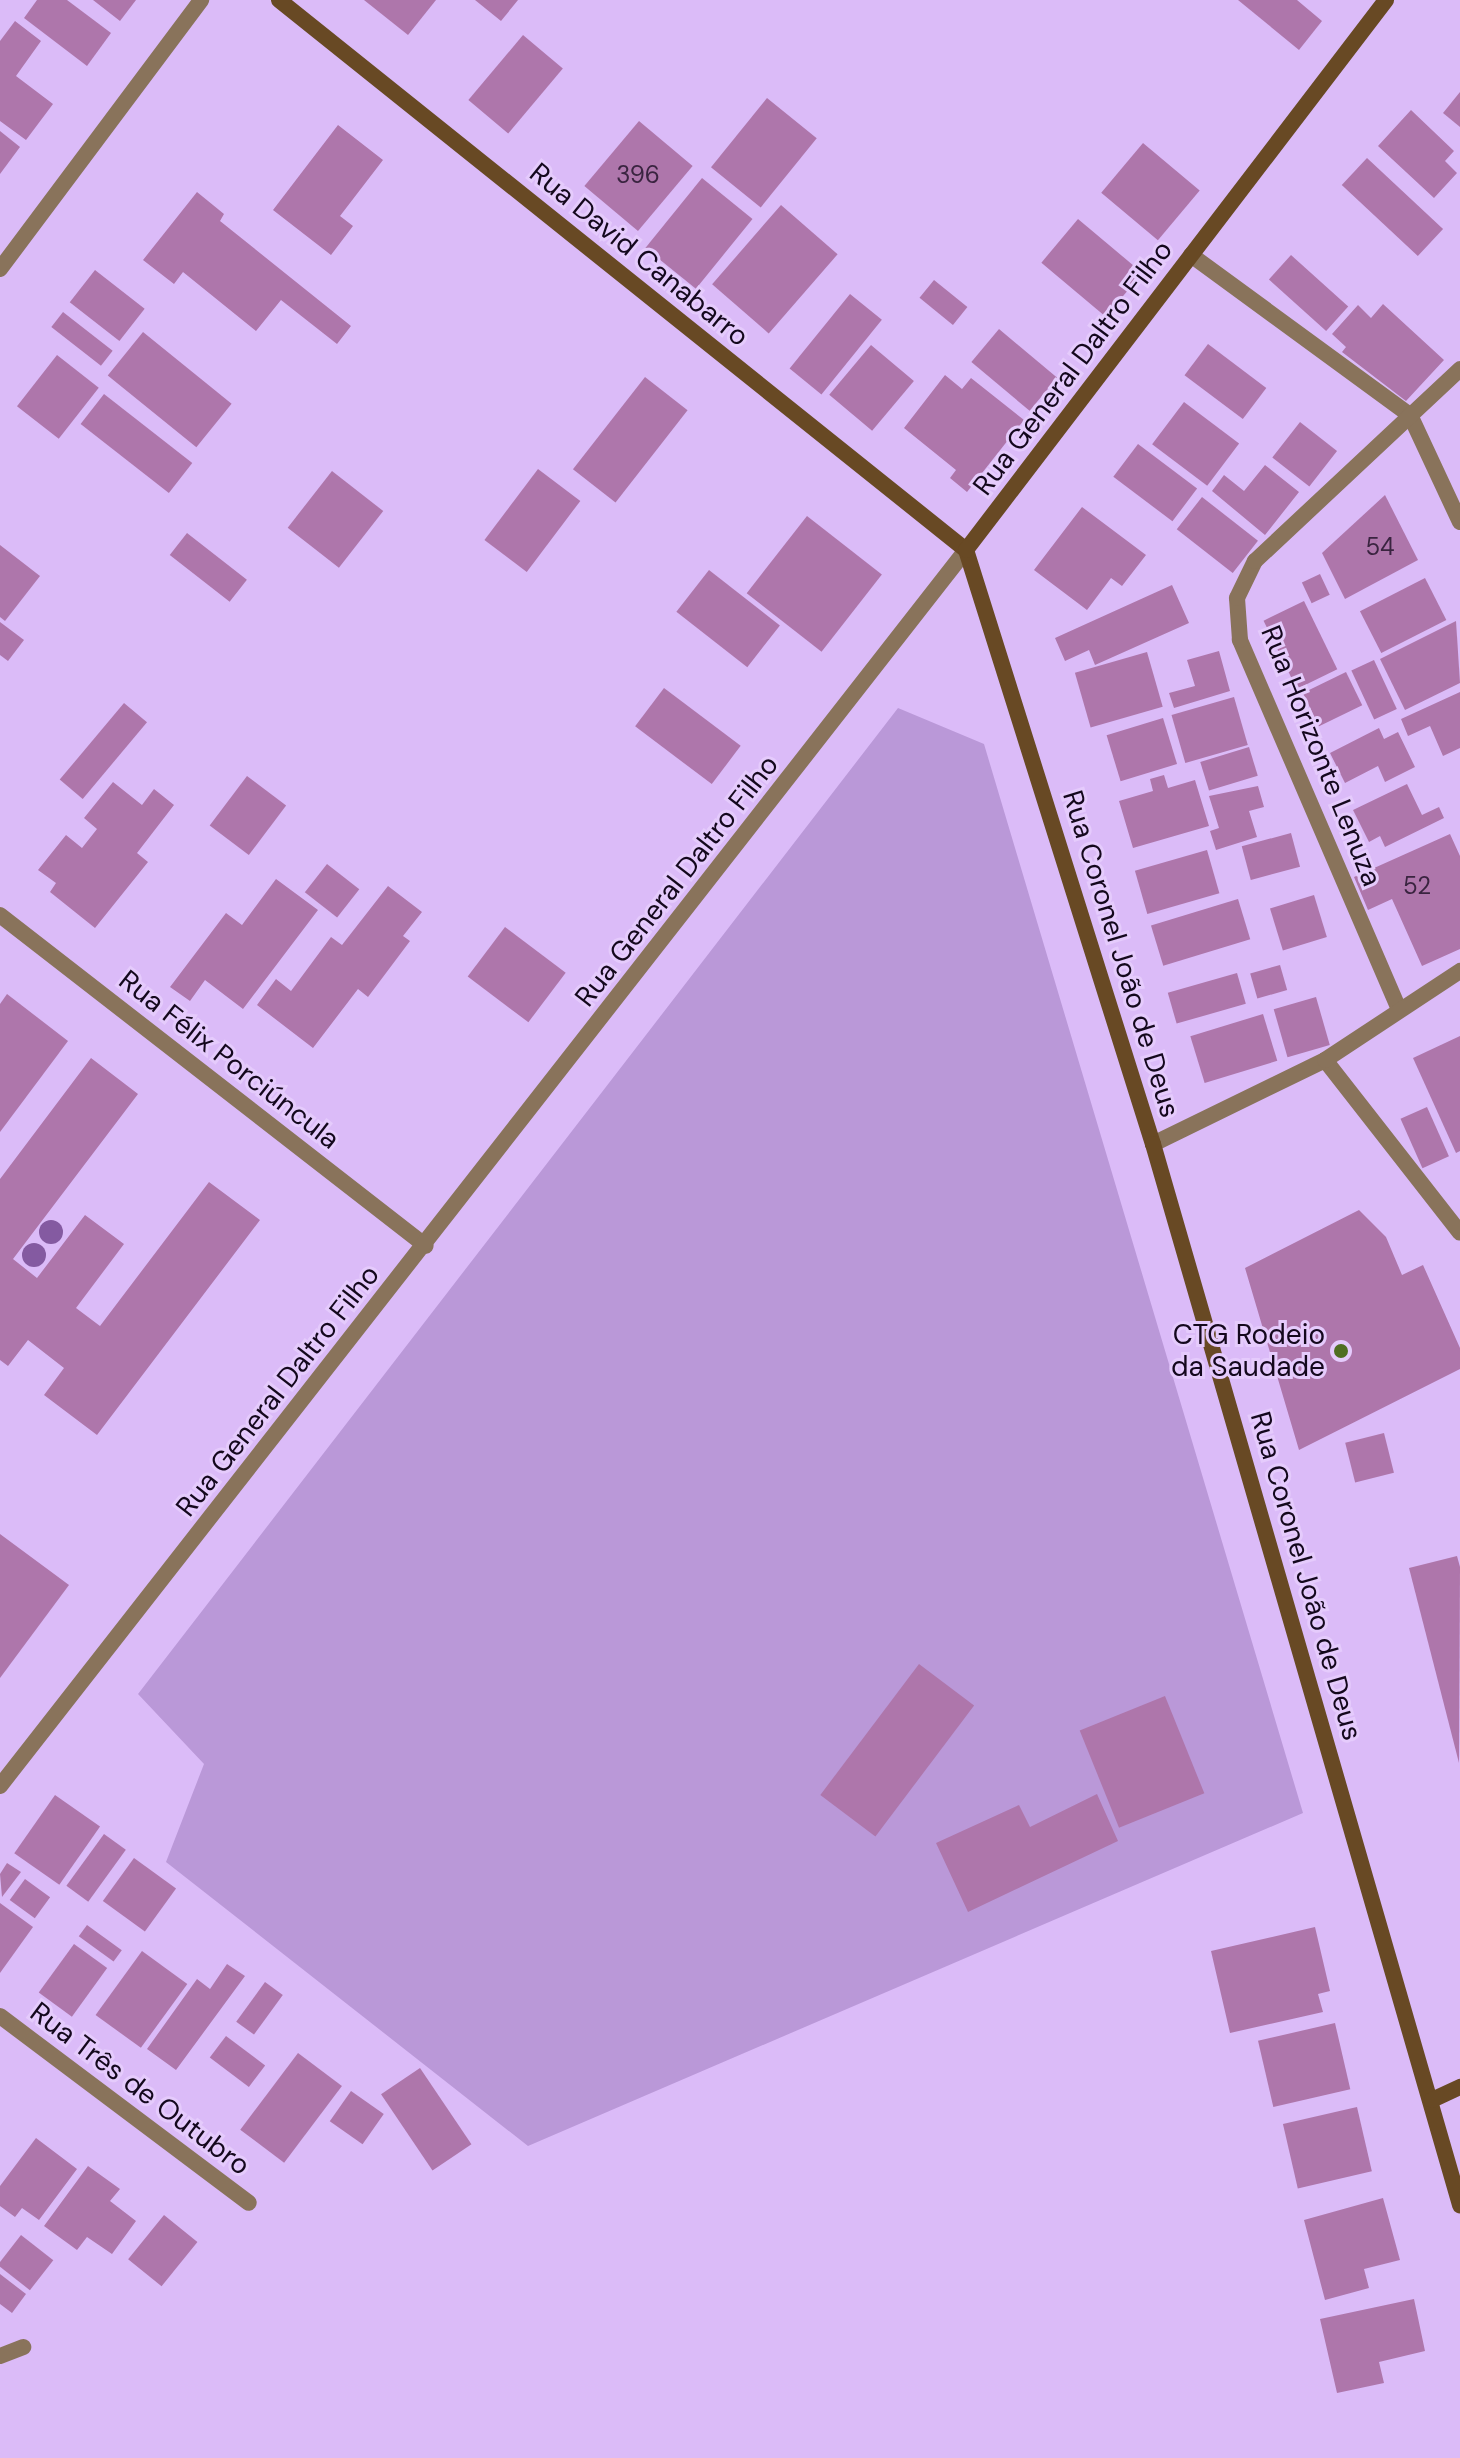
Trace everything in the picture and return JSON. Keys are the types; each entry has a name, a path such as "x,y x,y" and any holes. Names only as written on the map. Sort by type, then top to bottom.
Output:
{"street":[{"path":"0,269 201,0"},
{"name":"Rua David Canabarro","path":"279,0 966,550"},
{"name":"Rua General Daltro Filho","path":"0,1786 426,1246 966,550 1386,0"},
{"path":"1191,255 1410,415 1460,522"},
{"name":"Rua Horizonte Lenuza","path":"1398,1007 1240,640 1237,598 1255,561 1460,369"},
{"name":"Rua Coronel João de Deus","path":"966,550 1153,1144 1460,2205"},
{"name":"Rua Félix Porciúncula","path":"0,915 426,1246"},
{"path":"1153,1144 1325,1060 1398,1007 1460,971"},
{"path":"1325,1060 1460,1233"},
{"name":"Rua Três de Outubro","path":"0,2016 249,2203"},
{"path":"1432,2100 1460,2087"},
{"path":"0,2356 23,2347"}],"shaded area":[{"path":"898,708 984,744 1303,1813 528,2146 166,1862 204,1764 138,1694"}],"building":[{"path":"37,0 67,0 111,33 87,66 24,18"},
{"path":"93,0 136,0 120,21"},
{"path":"364,0 436,0 408,35"},
{"path":"475,0 518,0 501,21"},
{"path":"1238,0 1297,0 1322,21 1299,50"},
{"path":"15,21 41,41 16,76 53,104 26,140 0,121 0,41"},
{"path":"523,35 563,68 508,134 468,100"},
{"path":"1460,92 1460,127 1443,113"},
{"path":"767,98 817,138 761,207 711,167"},
{"path":"1411,110 1454,151 1445,161 1457,173 1434,198 1378,146"},
{"path":"639,121 693,166 638,231 584,186"},
{"path":"338,125 383,160 340,216 353,226 331,255 273,210"},
{"path":"0,131 20,147 0,174"},
{"path":"1143,143 1200,191 1158,240 1101,193"},
{"path":"1367,158 1443,229 1418,256 1342,185"},
{"path":"702,178 753,219 696,289 645,248"},
{"path":"197,192 224,214 220,221 351,326 337,344 281,300 256,331 183,272 174,284 143,260"},
{"path":"781,205 838,254 769,333 712,284"},
{"path":"1078,219 1142,273 1106,317 1041,263"},
{"path":"1291,255 1348,307 1326,331 1269,280"},
{"path":"95,270 145,309 119,341 70,302"},
{"path":"934,280 967,307 953,325 920,298"},
{"path":"850,294 882,320 821,394 790,369"},
{"path":"1383,304 1444,360 1406,401 1342,352 1346,347 1332,334 1358,305 1371,318"},
{"path":"63,312 113,351 101,366 51,327"},
{"path":"999,329 1057,378 1030,411 971,362"},
{"path":"143,332 232,404 196,447 108,376"},
{"path":"1208,344 1266,388 1243,419 1185,375"},
{"path":"871,345 914,381 872,431 829,395"},
{"path":"57,355 99,388 59,439 17,406"},
{"path":"945,375 962,389 971,378 1024,420 967,492 950,478 956,470 904,428"},
{"path":"645,377 688,410 616,502 573,469"},
{"path":"104,394 192,463 169,493 81,424"},
{"path":"1184,402 1239,444 1207,486 1152,444"},
{"path":"1300,422 1337,451 1309,486 1272,457"},
{"path":"1138,444 1197,489 1172,521 1113,477"},
{"path":"1265,465 1299,492 1265,535 1212,491 1224,475 1244,491"},
{"path":"538,469 580,501 527,572 484,540"},
{"path":"332,471 383,511 339,568 288,528"},
{"path":"1385,495 1418,560 1345,599 1322,553"},
{"path":"1202,497 1258,541 1233,573 1177,529"},
{"path":"1082,507 1146,555 1122,586 1111,578 1087,610 1034,570"},
{"path":"807,516 882,574 822,652 747,593"},
{"path":"187,533 247,580 230,602 170,555"},
{"path":"0,545 40,576 5,621 0,617"},
{"path":"709,570 780,625 747,667 676,612"},
{"path":"1320,574 1330,595 1312,603 1302,582"},
{"path":"1425,578 1446,620 1381,653 1360,611"},
{"path":"1172,585 1189,623 1095,665 1089,650 1065,661 1055,638"},
{"path":"1304,601 1337,669 1297,689 1264,621"},
{"path":"1456,621 1460,683 1405,710 1380,659"},
{"path":"0,622 24,640 8,661 0,655"},
{"path":"1219,651 1230,691 1174,708 1169,693 1195,686 1187,660"},
{"path":"1147,652 1163,707 1091,727 1075,673"},
{"path":"1374,660 1397,709 1374,720 1351,671"},
{"path":"1346,672 1362,705 1319,726 1303,693"},
{"path":"664,688 741,746 712,784 635,726"},
{"path":"1460,692 1460,748 1443,756 1430,726 1408,736 1401,719"},
{"path":"1234,697 1248,745 1185,763 1172,715"},
{"path":"124,703 147,722 83,799 60,780"},
{"path":"1163,718 1177,764 1121,781 1107,735"},
{"path":"1379,728 1384,739 1398,732 1415,767 1385,782 1378,766 1345,783 1330,753"},
{"path":"1249,747 1258,776 1209,791 1200,762"},
{"path":"1164,775 1168,788 1195,780 1209,826 1133,848 1119,801 1153,791 1150,779"},
{"path":"247,776 286,805 249,855 210,826"},
{"path":"113,782 142,805 154,789 174,805 137,853 148,862 95,928 50,892 56,883 38,870 66,835 82,848 97,829 84,818"},
{"path":"1407,784 1422,815 1439,807 1444,818 1385,847 1380,836 1369,842 1353,810"},
{"path":"1258,786 1264,807 1249,811 1257,837 1216,850 1210,831 1219,828 1209,796"},
{"path":"1291,833 1300,867 1251,880 1242,846"},
{"path":"1450,834 1460,856 1460,949 1422,966 1392,899 1368,910 1354,877"},
{"path":"1207,850 1219,893 1147,914 1135,871"},
{"path":"327,864 359,889 337,918 305,892"},
{"path":"276,879 318,910 243,1009 205,980 190,1001 170,987 226,913 242,925"},
{"path":"388,886 422,912 403,936 410,941 368,997 358,989 313,1048 257,1005 276,979 291,991 331,937 342,945"},
{"path":"1314,895 1327,937 1283,951 1270,908"},
{"path":"1238,899 1250,939 1163,966 1151,926"},
{"path":"505,927 566,973 528,1022 468,977"},
{"path":"1280,965 1287,990 1257,999 1250,974"},
{"path":"1237,973 1246,1004 1177,1024 1168,993"},
{"path":"7,994 68,1041 0,1132 0,1004"},
{"path":"1316,997 1330,1045 1287,1057 1274,1009"},
{"path":"1263,1014 1277,1061 1205,1083 1190,1036"},
{"path":"1460,1036 1460,1151 1456,1153 1413,1058"},
{"path":"91,1058 138,1094 13,1259 37,1278 85,1215 124,1244 76,1308 100,1326 209,1182 260,1220 97,1435 44,1395 64,1368 28,1340 8,1366 0,1360 0,1179"},
{"path":"1427,1107 1449,1156 1422,1168 1401,1119"},
{"path":"1359,1210 1386,1237 1402,1275 1423,1265 1460,1348 1460,1369 1299,1450 1245,1268"},
{"path":"1384,1433 1394,1473 1355,1482 1345,1443"},
{"path":"0,1534 69,1585 0,1678"},
{"path":"1457,1556 1460,1567 1459,1763 1409,1568"},
{"path":"919,1664 974,1706 875,1837 820,1795"},
{"path":"1165,1696 1204,1793 1119,1828 1080,1730"},
{"path":"1097,1794 1118,1841 968,1912 936,1843 1019,1805 1030,1827"},
{"path":"55,1795 100,1827 59,1885 14,1853"},
{"path":"104,1834 126,1850 88,1902 66,1886"},
{"path":"134,1858 176,1889 145,1931 103,1901"},
{"path":"7,1863 21,1872 2,1897 0,1874"},
{"path":"25,1879 50,1897 35,1918 10,1900"},
{"path":"0,1903 33,1927 0,1973"},
{"path":"87,1925 122,1950 114,1962 79,1936"},
{"path":"1315,1927 1330,1991 1318,1994 1323,2012 1230,2033 1211,1951"},
{"path":"74,1944 107,1968 72,2017 39,1993"},
{"path":"142,1951 187,1984 141,2048 96,2015"},
{"path":"227,1964 245,1976 176,2070 147,2049 197,1979 210,1989"},
{"path":"265,1982 283,1995 254,2035 236,2022"},
{"path":"1335,2023 1350,2089 1273,2107 1258,2041"},
{"path":"226,2036 265,2065 249,2087 210,2058"},
{"path":"298,2053 342,2086 284,2163 240,2130"},
{"path":"420,2068 471,2144 432,2171 381,2094"},
{"path":"351,2091 384,2114 363,2144 330,2121"},
{"path":"1357,2107 1372,2171 1298,2188 1283,2124"},
{"path":"36,2138 77,2169 39,2220 22,2208 15,2217 0,2206 0,2186"},
{"path":"88,2166 120,2189 110,2201 136,2221 112,2254 87,2237 77,2250 44,2226"},
{"path":"1383,2198 1400,2260 1364,2269 1369,2288 1325,2300 1304,2220"},
{"path":"164,2215 197,2242 162,2286 128,2259"},
{"path":"21,2235 53,2260 30,2290 0,2267 0,2262"},
{"path":"0,2274 26,2294 12,2313 0,2304"},
{"path":"1414,2299 1425,2351 1379,2362 1384,2383 1337,2393 1320,2319"}],"place":[{"name":"CTG Rodeio da Saudade","path":"1341,1351"}]}
